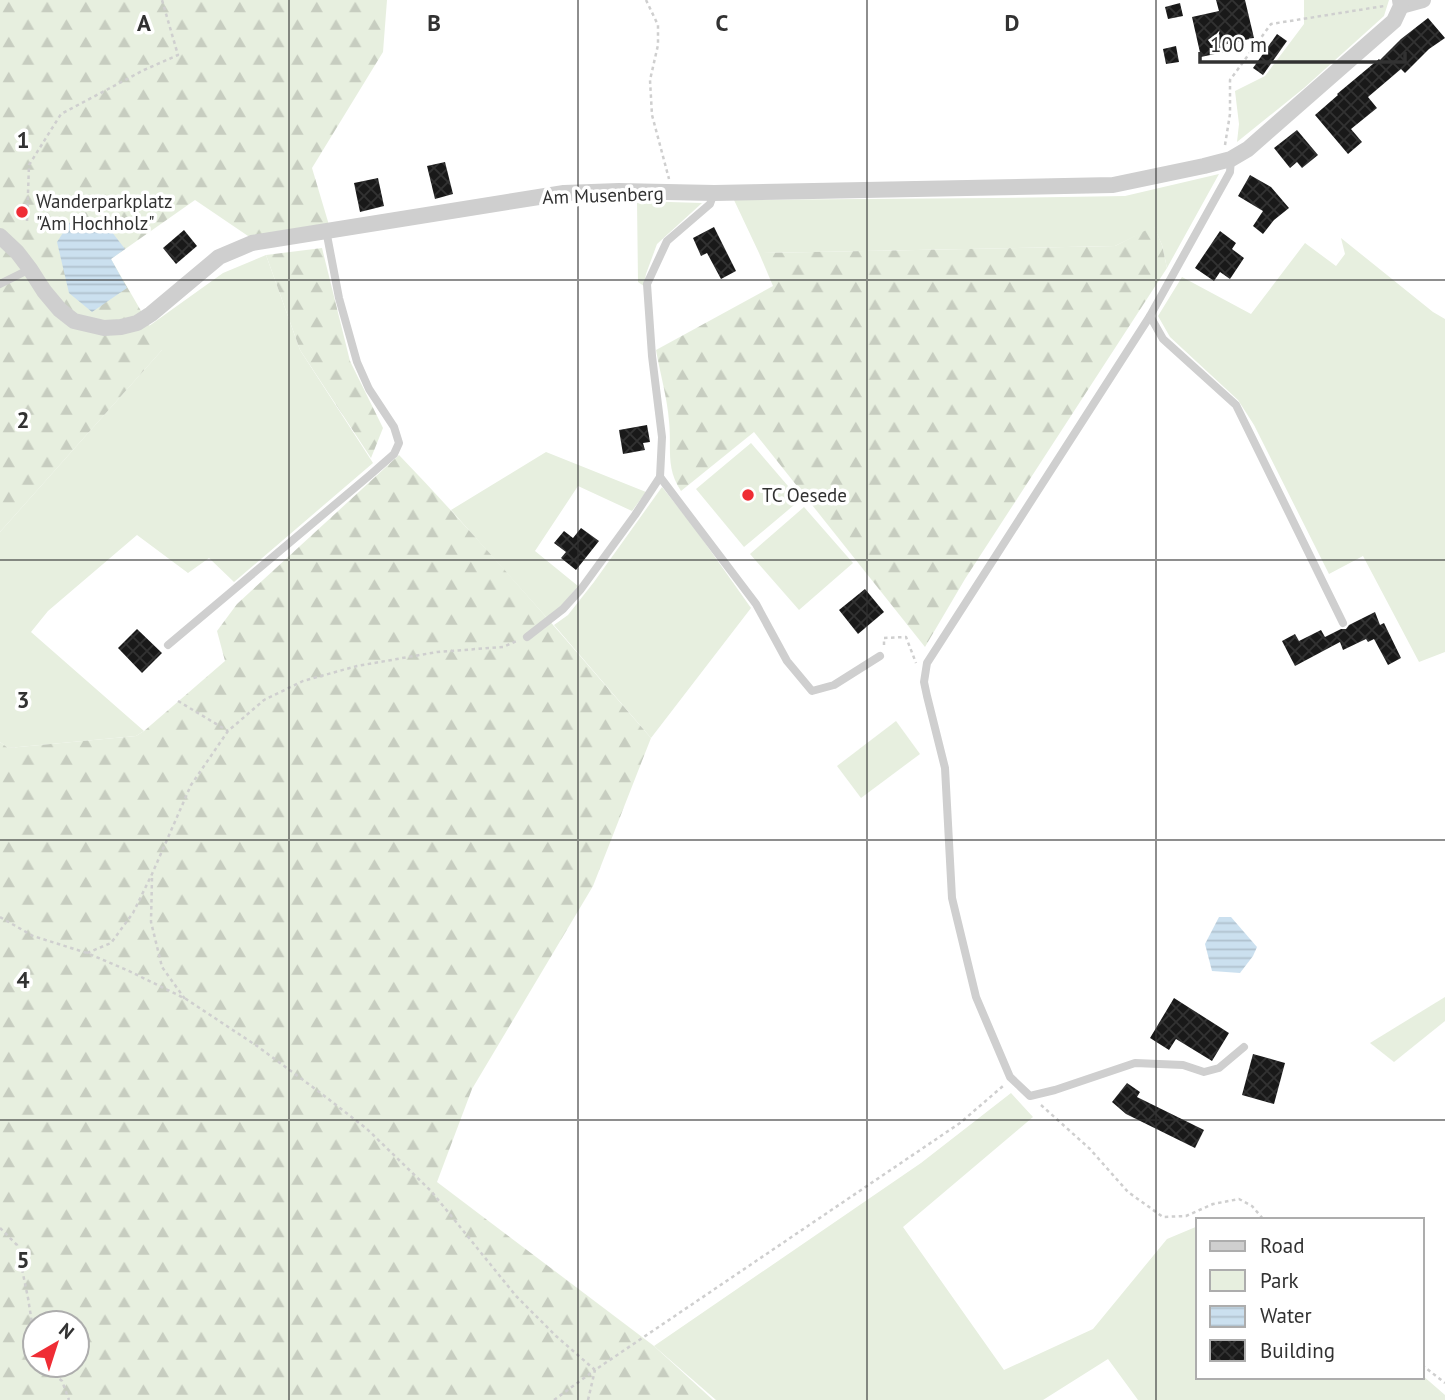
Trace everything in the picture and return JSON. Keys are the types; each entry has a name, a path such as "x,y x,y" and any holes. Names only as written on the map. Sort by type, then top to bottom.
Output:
{"street":[{"path":"1231,159 1248,149 1394,21 1401,3 1423,0"},
{"name":"Am Musenberg","path":"0,236 17,252 60,310 74,321 104,328 121,327 137,323 150,314 219,257 252,243 564,193 714,193 1112,185 1231,159"}],"lane":[{"path":"1231,159 1230,172 1150,316 927,663 925,682 945,768 952,898 976,997 1010,1077 1030,1096 1135,1063 1183,1065 1204,1072 1219,1068 1244,1047"},
{"path":"527,637 563,609 581,589 660,477 662,437 652,356 648,284 667,241 710,204 714,193"},
{"path":"168,645 370,475 394,454 399,443 394,427 369,389 357,362 339,298 326,230"},
{"path":"0,284 30,269"},
{"path":"1150,316 1163,339 1236,405 1343,623"},
{"path":"660,477 756,604 787,662 812,691 834,685 880,656"}],"path":[{"path":"27,221 29,165 61,114 178,55 162,0"},
{"path":"646,0 659,25 658,45 649,80 652,115 673,192"},
{"path":"1231,159 1225,146 1230,114 1230,80 1271,24 1401,3"},
{"path":"87,953 111,943 133,914 191,785 228,731 264,701 303,681 357,666 437,652 503,647 527,637"},
{"path":"880,656 883,654 884,638 906,637 925,682"},
{"path":"178,701 228,731"},
{"path":"152,874 151,922 162,967 186,999"},
{"path":"0,918 33,936 87,953 186,999 257,1046 367,1129 431,1191 516,1296 595,1370"},
{"path":"554,1400 960,1123 1001,1090 1010,1077"},
{"path":"1030,1096 1090,1149 1128,1192 1163,1217 1186,1216 1213,1205 1239,1199 1252,1206 1263,1218"},
{"path":"0,1228 17,1245 30,1309"},
{"path":"1424,1367 1445,1383"},
{"path":"587,1400 595,1370"},
{"path":"60,1379 69,1400"}],"green space":[{"path":"0,0 387,0 383,52 312,168 329,225 251,238 195,200 111,259 163,349 0,532"},
{"path":"1304,0 1389,0 1384,16 1304,88 1237,142 1239,124 1235,91 1265,76 1304,24"},
{"path":"1219,174 1167,268 1162,245 1154,227 1115,246 759,253 734,200 1125,196"},
{"path":"637,201 702,203 657,244 644,286 638,282"},
{"path":"1154,226 1167,268 965,579 925,647 754,432 681,491 676,482 670,457 667,403 656,350 773,286 759,253 1115,246"},
{"path":"1341,238 1445,319 1445,652 1419,662 1363,556 1329,574 1254,425 1238,400 1170,337 1158,316 1182,277 1251,314 1305,243 1336,266 1345,254"},
{"path":"322,248 350,361 383,428 371,458 300,350 266,255"},
{"path":"266,255 300,350 373,463 234,582 209,558 188,573 137,535 48,611 31,632 144,731 136,736 8,748 0,742 0,532 162,350 149,326 223,273"},
{"name":"TC Oesede","path":"751,443 800,500 744,547 696,489"},
{"path":"546,452 646,492 632,511 578,486 535,551 578,586 547,618 451,510"},
{"path":"399,455 495,559 651,738 593,886 472,1089 437,1182 654,1346 713,1400 0,1400 0,742 8,748 136,736 225,661 217,631 237,604"},
{"path":"662,487 751,608 651,738 554,625 568,615 594,582"},
{"path":"804,507 853,563 799,610 750,554"},
{"path":"896,721 920,754 861,798 837,766"},
{"path":"1445,997 1445,1021 1394,1062 1370,1043"},
{"path":"1011,1093 1033,1117 903,1227 1004,1370 1093,1329 1167,1239 1196,1227 1196,1379 1424,1379 1424,1377 1445,1395 1445,1400 1138,1400 1108,1359 1043,1400 716,1400 654,1346 921,1163"}],"water":[{"path":"74,216 105,223 125,249 111,259 127,288 92,312 69,293 57,242"},
{"path":"1219,917 1231,917 1257,947 1240,973 1212,971 1205,944"}],"building":[{"path":"1216,0 1245,0 1254,38 1223,45 1224,52 1201,57 1192,17 1219,11"},
{"path":"1180,3 1183,16 1168,19 1165,7"},
{"path":"1428,18 1445,38 1429,49 1405,73 1401,69 1368,97 1377,108 1351,129 1362,142 1348,154 1315,115"},
{"path":"1277,34 1287,41 1263,75 1253,68"},
{"path":"1176,46 1179,62 1166,64 1163,49"},
{"path":"1297,130 1318,155 1302,168 1297,162 1290,168 1274,148"},
{"path":"445,162 453,194 435,199 427,166"},
{"path":"1250,175 1271,187 1289,208 1274,220 1263,234 1253,226 1263,211 1238,196"},
{"path":"378,178 384,206 360,212 354,183"},
{"path":"714,227 736,271 721,279 707,253 701,256 693,238"},
{"path":"184,230 197,246 176,264 163,248"},
{"path":"1220,231 1236,243 1232,249 1244,258 1230,279 1220,272 1214,281 1195,268"},
{"path":"647,425 650,442 643,443 645,450 623,454 619,430"},
{"path":"581,528 599,541 576,570 561,558 566,552 554,543 564,531 573,538"},
{"path":"865,589 884,612 858,634 839,610"},
{"path":"1375,612 1380,625 1384,623 1401,658 1388,665 1374,639 1368,642 1366,639 1343,650 1340,642 1295,666 1282,641 1295,634 1299,641 1321,630 1325,637 1346,629"},
{"path":"137,629 162,653 142,673 118,648"},
{"path":"1174,998 1229,1033 1212,1061 1176,1039 1169,1050 1150,1038"},
{"path":"1253,1054 1285,1063 1274,1104 1242,1095"},
{"path":"1127,1083 1140,1092 1137,1097 1204,1130 1195,1148 1126,1114 1112,1102"}],"place":[{"name":"Wanderparkplatz \"Am Hochholz\"","path":"22,212"},
{"name":"TC Oesede","path":"748,495"}]}
